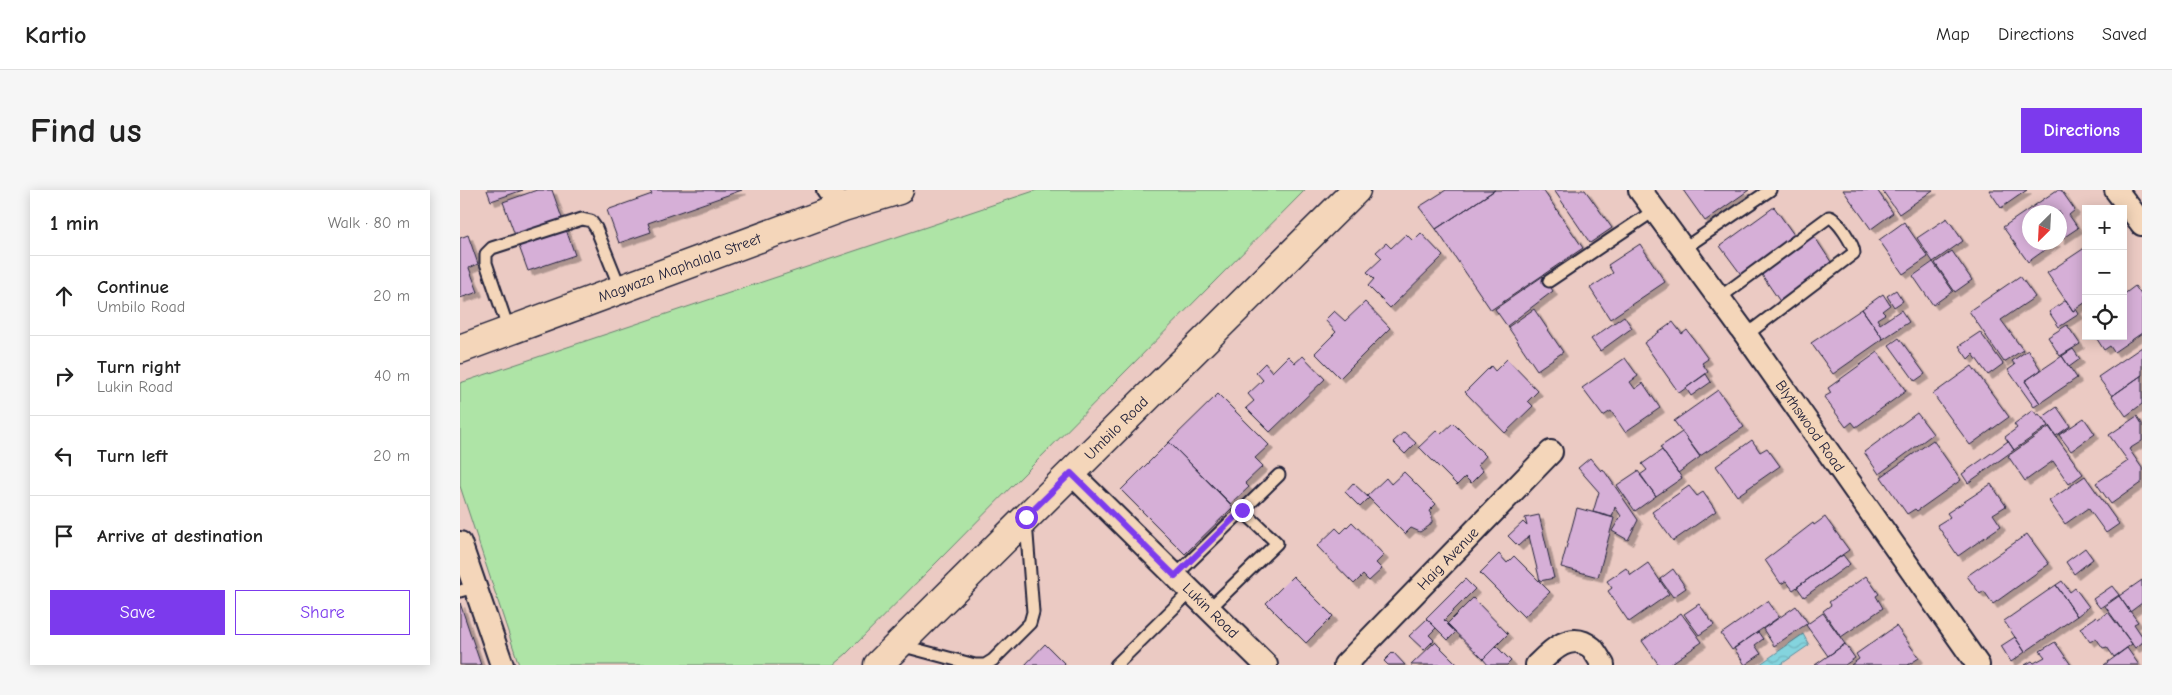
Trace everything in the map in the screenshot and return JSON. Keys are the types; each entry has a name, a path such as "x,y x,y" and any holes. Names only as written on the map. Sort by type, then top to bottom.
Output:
{"street":[{"name":"Magwaza Maphalala Street","path":"460,349 621,290 836,199 899,190"},
{"name":"Umbilo Road","path":"878,665 1356,190"},
{"name":"Blythswood Road","path":"1640,190 1746,335 1978,665"},
{"path":"2116,190 2142,224"},
{"name":"Haig Avenue","path":"1345,665 1551,452"},
{"name":"Lukin Road","path":"1071,473 1266,665"},
{"path":"460,543 468,589 502,665"},
{"path":"1537,665 1560,644 1573,641 1592,648 1603,665"}],"lane":[{"path":"1683,249 1770,190"},
{"path":"1549,281 1655,210"},
{"path":"1719,298 1829,217 1834,219 1853,246 1854,254 1746,335"},
{"path":"509,331 486,263 486,254 492,248 582,219 590,221 596,228 621,290"},
{"path":"1116,665 1242,510 1279,475"},
{"path":"1210,609 1277,543 1242,510"},
{"path":"898,645 975,665 985,665 1030,624 1033,612 1033,599 1026,517"}],"green space":[{"path":"1037,190 1305,190 833,665 519,665 460,486 460,383"}],"water":[{"path":"1803,634 1809,645 1780,665 1759,665"}],"building":[{"path":"487,190 523,190 491,201"},
{"path":"537,190 552,190 575,255 528,271 503,202"},
{"path":"649,190 742,190 648,223 651,232 619,243 607,210 652,194"},
{"path":"1446,190 1495,190 1436,229 1419,207"},
{"path":"1495,190 1543,190 1583,248 1491,310 1436,229"},
{"path":"1554,190 1585,190 1612,228 1590,243"},
{"path":"1683,190 1749,190 1705,221"},
{"path":"1843,190 1877,190 1893,213 1871,229"},
{"path":"1882,190 1933,190 1899,214"},
{"path":"1989,190 2027,190 2001,208"},
{"path":"2057,190 2061,190 2075,210 2069,215 2078,228 2067,235 2067,205 2035,205"},
{"path":"1774,207 1797,239 1743,277 1720,246"},
{"path":"2022,214 2022,250 2045,250 2028,262 2003,227"},
{"path":"1947,218 1963,241 1933,262 1917,238"},
{"path":"1904,222 1928,257 1903,274 1879,240"},
{"path":"1421,233 1443,256 1390,308 1368,286 1374,279 1367,272 1382,258 1376,252 1386,243 1391,248 1406,234 1413,241"},
{"path":"468,235 478,264 469,268 478,292 460,298 460,238"},
{"path":"1814,236 1835,268 1781,303 1760,272"},
{"path":"1640,244 1665,282 1610,319 1590,288 1613,273 1608,265"},
{"path":"2082,250 2082,305 2073,311 2047,273"},
{"path":"1952,251 1972,280 1955,292 1935,263"},
{"path":"1933,262 1953,291 1933,305 1913,276"},
{"path":"1543,276 1553,291 1507,326 1495,309"},
{"path":"2020,276 2035,297 2001,320 2023,350 2004,362 1969,311"},
{"path":"2135,286 2142,296 2142,333 2114,352 2110,346 2104,350 2098,340 2127,340 2127,292"},
{"path":"1896,290 1903,301 1894,307 1887,296"},
{"path":"1883,294 1890,305 1882,311 1885,314 1877,319 1880,324 1901,310 1909,322 1883,339 1862,309"},
{"path":"2066,300 2073,311 2076,309 2079,314 2059,327 2049,312"},
{"path":"1365,302 1390,328 1340,378 1315,353 1336,332 1325,320 1334,311 1345,321"},
{"path":"1534,309 1563,352 1537,370 1508,327"},
{"path":"1862,309 1883,339 1833,374 1811,343"},
{"path":"1624,316 1632,328 1600,351 1591,339"},
{"path":"1673,322 1682,334 1687,330 1708,359 1702,363 1708,372 1679,393 1644,343"},
{"path":"2067,325 2080,344 2060,356 2048,337"},
{"path":"1980,332 2003,364 1988,375 1973,354 1968,359 1959,346"},
{"path":"1899,338 1925,374 1915,381 1889,345"},
{"path":"2142,347 2142,375 2112,396 2098,377"},
{"path":"2073,349 2080,359 2069,367 2062,356"},
{"path":"2028,350 2041,370 2025,381 2040,403 2034,407 2008,370 2015,365 2012,361"},
{"path":"1878,352 1906,391 1856,427 1852,422 1846,427 1824,397 1831,393 1828,388"},
{"path":"1288,356 1295,363 1303,356 1325,379 1270,432 1246,408 1254,401 1248,394 1263,380 1256,372 1265,363 1272,372"},
{"path":"2062,356 2077,378 2040,403 2025,381"},
{"path":"1625,358 1638,376 1630,382 1635,389 1643,383 1660,408 1625,432 1611,411 1603,416 1582,388"},
{"path":"1507,359 1538,391 1528,401 1533,406 1505,433 1465,392 1491,366 1495,371"},
{"path":"1972,366 2009,417 1970,445 1933,394"},
{"path":"1706,374 1711,382 1691,396 1686,388"},
{"path":"2142,375 2142,404 2126,416 2112,396"},
{"path":"1718,390 1744,427 1700,456 1674,421"},
{"path":"1218,394 1269,445 1255,458 1263,466 1245,483 1249,487 1231,504 1169,442"},
{"path":"2057,407 2070,426 2056,436 2043,417"},
{"path":"2033,410 2037,415 2039,414 2048,426 2014,450 2005,437 2017,428 2014,424"},
{"path":"1917,413 1933,434 1879,474 1864,452"},
{"path":"2137,416 2142,424 2142,441 2129,449 2142,468 2142,482 2111,504 2096,483 2128,461 2109,435"},
{"path":"2084,418 2095,434 2071,451 2059,435"},
{"path":"1453,423 1486,456 1478,465 1483,471 1471,483 1465,477 1457,485 1419,447 1437,430 1441,434"},
{"path":"2049,427 2083,474 2069,484 2053,461 2025,481 2008,456"},
{"path":"1404,432 1416,443 1405,454 1393,442"},
{"path":"1682,432 1700,457 1678,473 1660,447"},
{"path":"1752,440 1760,452 1767,448 1780,466 1737,496 1716,466"},
{"path":"1933,440 1961,480 1917,511 1915,509 1907,514 1881,477"},
{"path":"2008,441 2014,450 1968,483 1962,474"},
{"path":"1169,442 1233,507 1185,554 1121,490"},
{"path":"1662,450 1682,478 1656,496 1640,475 1647,470 1642,464"},
{"path":"1590,458 1601,471 1603,469 1638,520 1628,540 1612,531 1621,516 1615,507 1612,517 1593,512 1599,492 1578,468"},
{"path":"1638,471 1656,496 1635,511 1617,485"},
{"path":"1404,472 1436,504 1429,511 1432,516 1432,522 1420,532 1411,528 1405,534 1367,496 1386,478 1391,484"},
{"path":"2085,476 2119,524 2106,533 2088,508 2065,524 2049,501"},
{"path":"1353,483 1369,498 1360,507 1345,492"},
{"path":"1991,484 2006,506 1993,514 2001,526 1958,556 1937,525 1950,517 1947,513"},
{"path":"1689,486 1697,496 1703,492 1716,511 1673,541 1652,512"},
{"path":"1577,508 1614,518 1598,577 1561,567"},
{"path":"1539,515 1554,578 1540,581 1529,536 1518,546 1508,536 1523,522 1527,526 1525,518"},
{"path":"1825,517 1849,550 1793,590 1786,581 1781,584 1765,560 1813,523 1814,525"},
{"path":"1352,522 1384,555 1376,563 1382,569 1369,581 1363,575 1354,584 1317,546 1336,528 1341,533"},
{"path":"2027,534 2049,564 1993,604 1984,591 1980,594 1967,576"},
{"path":"2085,548 2093,559 2074,574 2066,562"},
{"path":"1499,554 1507,563 1514,556 1550,592 1524,617 1480,573"},
{"path":"1843,555 1850,564 1804,597 1797,587"},
{"path":"1648,563 1669,594 1629,622 1608,591 1612,588 1607,581 1626,568 1631,575"},
{"path":"1673,569 1686,588 1673,597 1660,579"},
{"path":"1293,576 1333,616 1306,643 1266,603"},
{"path":"1866,576 1879,594 1876,596 1883,608 1841,637 1823,611 1831,605 1829,602"},
{"path":"1465,579 1475,589 1444,620 1456,632 1448,640 1426,618"},
{"path":"2142,580 2142,603 2130,612 2119,596"},
{"path":"2062,581 2070,592 2075,588 2089,607 2077,616 2056,585"},
{"path":"2056,585 2077,616 2025,652 2004,621"},
{"path":"2112,586 2119,595 2100,608 2093,599"},
{"path":"2119,596 2138,622 2134,624 2142,636 2142,643 2135,648 2105,606"},
{"path":"1473,598 1508,634 1483,659 1447,624"},
{"path":"1768,601 1779,617 1732,650 1721,634"},
{"path":"460,603 481,665 460,665"},
{"path":"1699,604 1714,625 1699,635 1684,614"},
{"path":"1796,606 1808,623 1774,646 1763,629"},
{"path":"2108,612 2132,644 2114,657 2107,647 2103,648 2096,638 2090,642 2080,628 2096,617 2098,619"},
{"path":"1681,613 1702,642 1669,665 1659,665 1642,641"},
{"path":"1823,613 1845,644 1828,656 1806,625"},
{"path":"1427,619 1436,628 1429,635 1434,640 1424,650 1409,636"},
{"path":"1896,626 1919,658 1908,665 1851,665 1859,659 1856,654"},
{"path":"1758,632 1763,639 1755,645 1761,654 1745,665 1734,648"},
{"path":"2015,637 2025,652 2011,662 2001,646"},
{"path":"1435,642 1458,665 1411,665"},
{"path":"2055,642 2071,665 2025,665 2045,657 2040,651"},
{"path":"1045,644 1066,665 1025,665"},
{"path":"1845,644 1855,658 1845,665 1815,665"},
{"path":"1496,646 1511,661 1507,665 1488,665 1483,659"},
{"path":"2127,648 2139,665 2104,665"},
{"path":"1393,652 1405,665 1388,665 1384,661"}],"route":[{"path":"1026,517 1071,473 1175,576 1242,510"}]}
